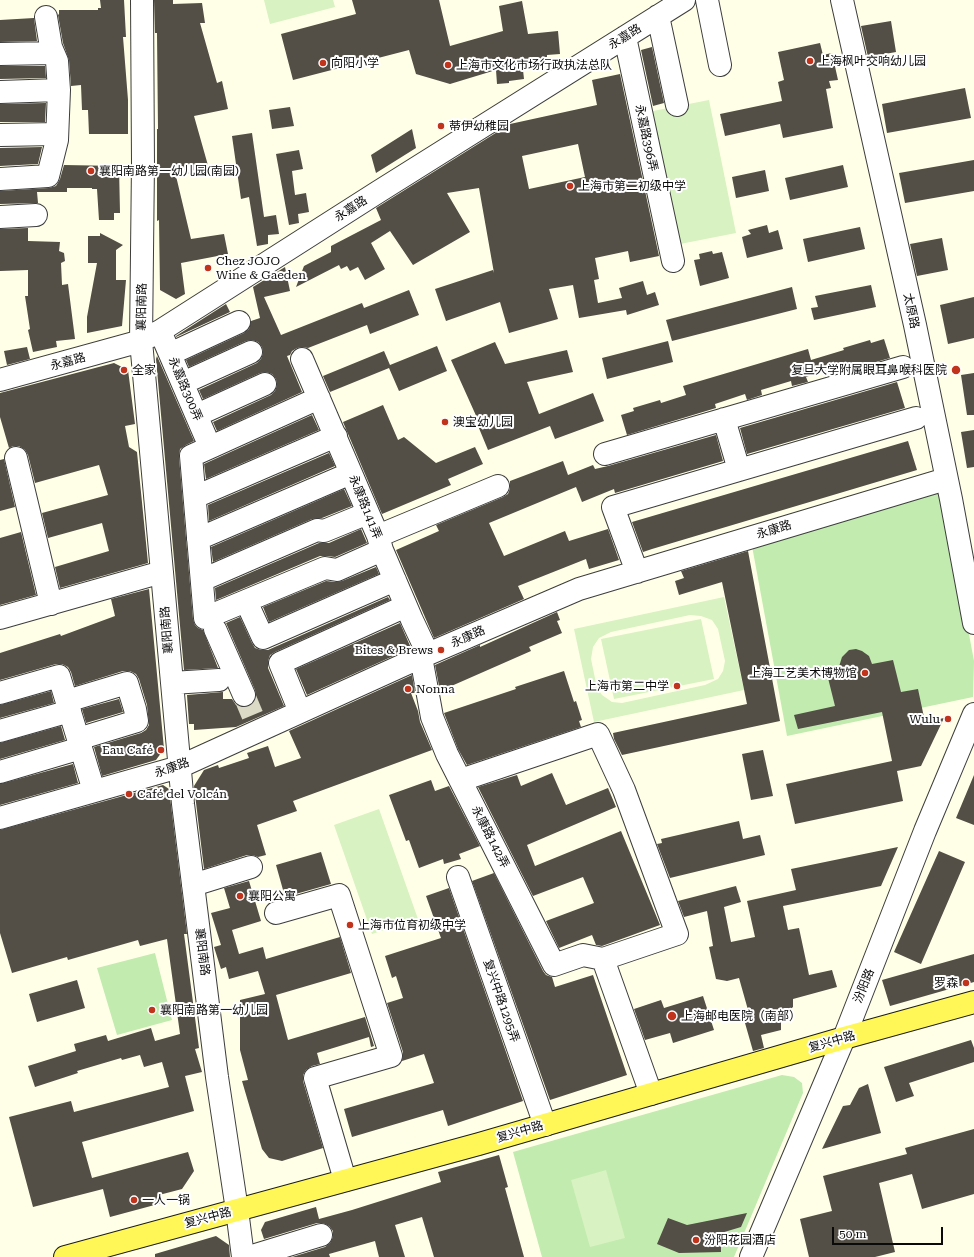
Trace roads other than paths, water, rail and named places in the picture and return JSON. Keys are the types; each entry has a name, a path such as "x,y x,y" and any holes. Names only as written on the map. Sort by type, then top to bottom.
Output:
{"main road":[{"name":"复兴中路","path":"65,1257 545,1125 844,1038 974,1002"}],"street":[{"name":"襄阳南路","path":"142,0 143,163 141,341 179,767 217,1076 243,1257"},
{"name":"永嘉路","path":"0,380 141,341 160,331 384,188 684,0"},
{"path":"707,0 720,64"},
{"name":"太原路","path":"842,0 915,325 974,623"},
{"path":"658,16 677,105"},
{"path":"0,179 48,176 57,134 59,90 57,61 51,47 46,17"},
{"name":"永嘉路396弄","path":"625,37 673,261"},
{"path":"0,54 53,53"},
{"path":"0,92 59,90"},
{"path":"0,135 57,134"},
{"path":"0,217 36,215"},
{"path":"170,354 239,322"},
{"name":"永嘉路300弄","path":"160,331 210,447"},
{"path":"183,383 251,352"},
{"name":"永康路141弄","path":"302,359 368,513 406,606 424,656"},
{"path":"605,454 903,367"},
{"path":"196,415 264,384"},
{"path":"320,398 191,456 205,618 326,568 337,570 380,543 498,486"},
{"path":"637,572 613,507 916,418"},
{"path":"724,419 739,470"},
{"path":"195,497 336,436"},
{"path":"16,458 50,604"},
{"path":"198,539 351,473"},
{"name":"永康路","path":"0,818 179,767 257,725 300,712 424,656 580,589 946,479"},
{"path":"202,580 317,530 324,531 368,513"},
{"path":"0,618 162,572"},
{"path":"246,601 263,638 395,580"},
{"path":"300,712 280,663 406,606"},
{"path":"215,629 244,695"},
{"name":"永康路142弄","path":"424,656 432,717 447,754 554,965 583,955 603,959"},
{"path":"0,693 59,676 94,791"},
{"path":"172,683 219,680"},
{"path":"0,731 127,683 135,709 137,722 0,772"},
{"name":"汾阳路","path":"751,1257 844,1038 925,831 974,714"},
{"path":"461,780 598,734 624,790 678,934 603,959 651,1094"},
{"path":"194,885 251,867"},
{"name":"复兴中路1295弄","path":"458,877 545,1125"},
{"path":"276,914 339,895 392,1056 315,1078 345,1180"},
{"path":"249,1257 321,1235"}],"tunnel":[{"path":"244,695 254,719"}],"place":[{"name":"上海枫叶交响幼儿园","path":"810,61"},
{"name":"向阳小学","path":"323,63"},
{"name":"上海市文化市场行政执法总队","path":"448,65"},
{"name":"蒂伊幼稚园","path":"441,126"},
{"name":"襄阳南路第一幼儿园(南园)","path":"91,171"},
{"name":"上海市第二初级中学","path":"570,186"},
{"name":"Chez JOJO Wine & Gaeden","path":"208,268"},
{"name":"全家","path":"124,370"},
{"name":"复旦大学附属眼耳鼻喉科医院","path":"956,370"},
{"name":"澳宝幼儿园","path":"445,422"},
{"name":"Bites & Brews","path":"441,650"},
{"name":"上海工艺美术博物馆","path":"865,673"},
{"name":"上海市第二中学","path":"677,686"},
{"name":"Nonna","path":"408,689"},
{"name":"Wulu","path":"948,719"},
{"name":"Eau Café","path":"161,750"},
{"name":"Café del Volcán","path":"129,794"},
{"name":"襄阳公寓","path":"240,896"},
{"name":"上海市位育初级中学","path":"350,925"},
{"name":"罗森","path":"966,983"},
{"name":"襄阳南路第一幼儿园","path":"152,1010"},
{"name":"上海邮电医院（南部）","path":"672,1016"},
{"name":"一人一锅","path":"134,1200"},
{"name":"汾阳花园酒店","path":"696,1240"}]}
